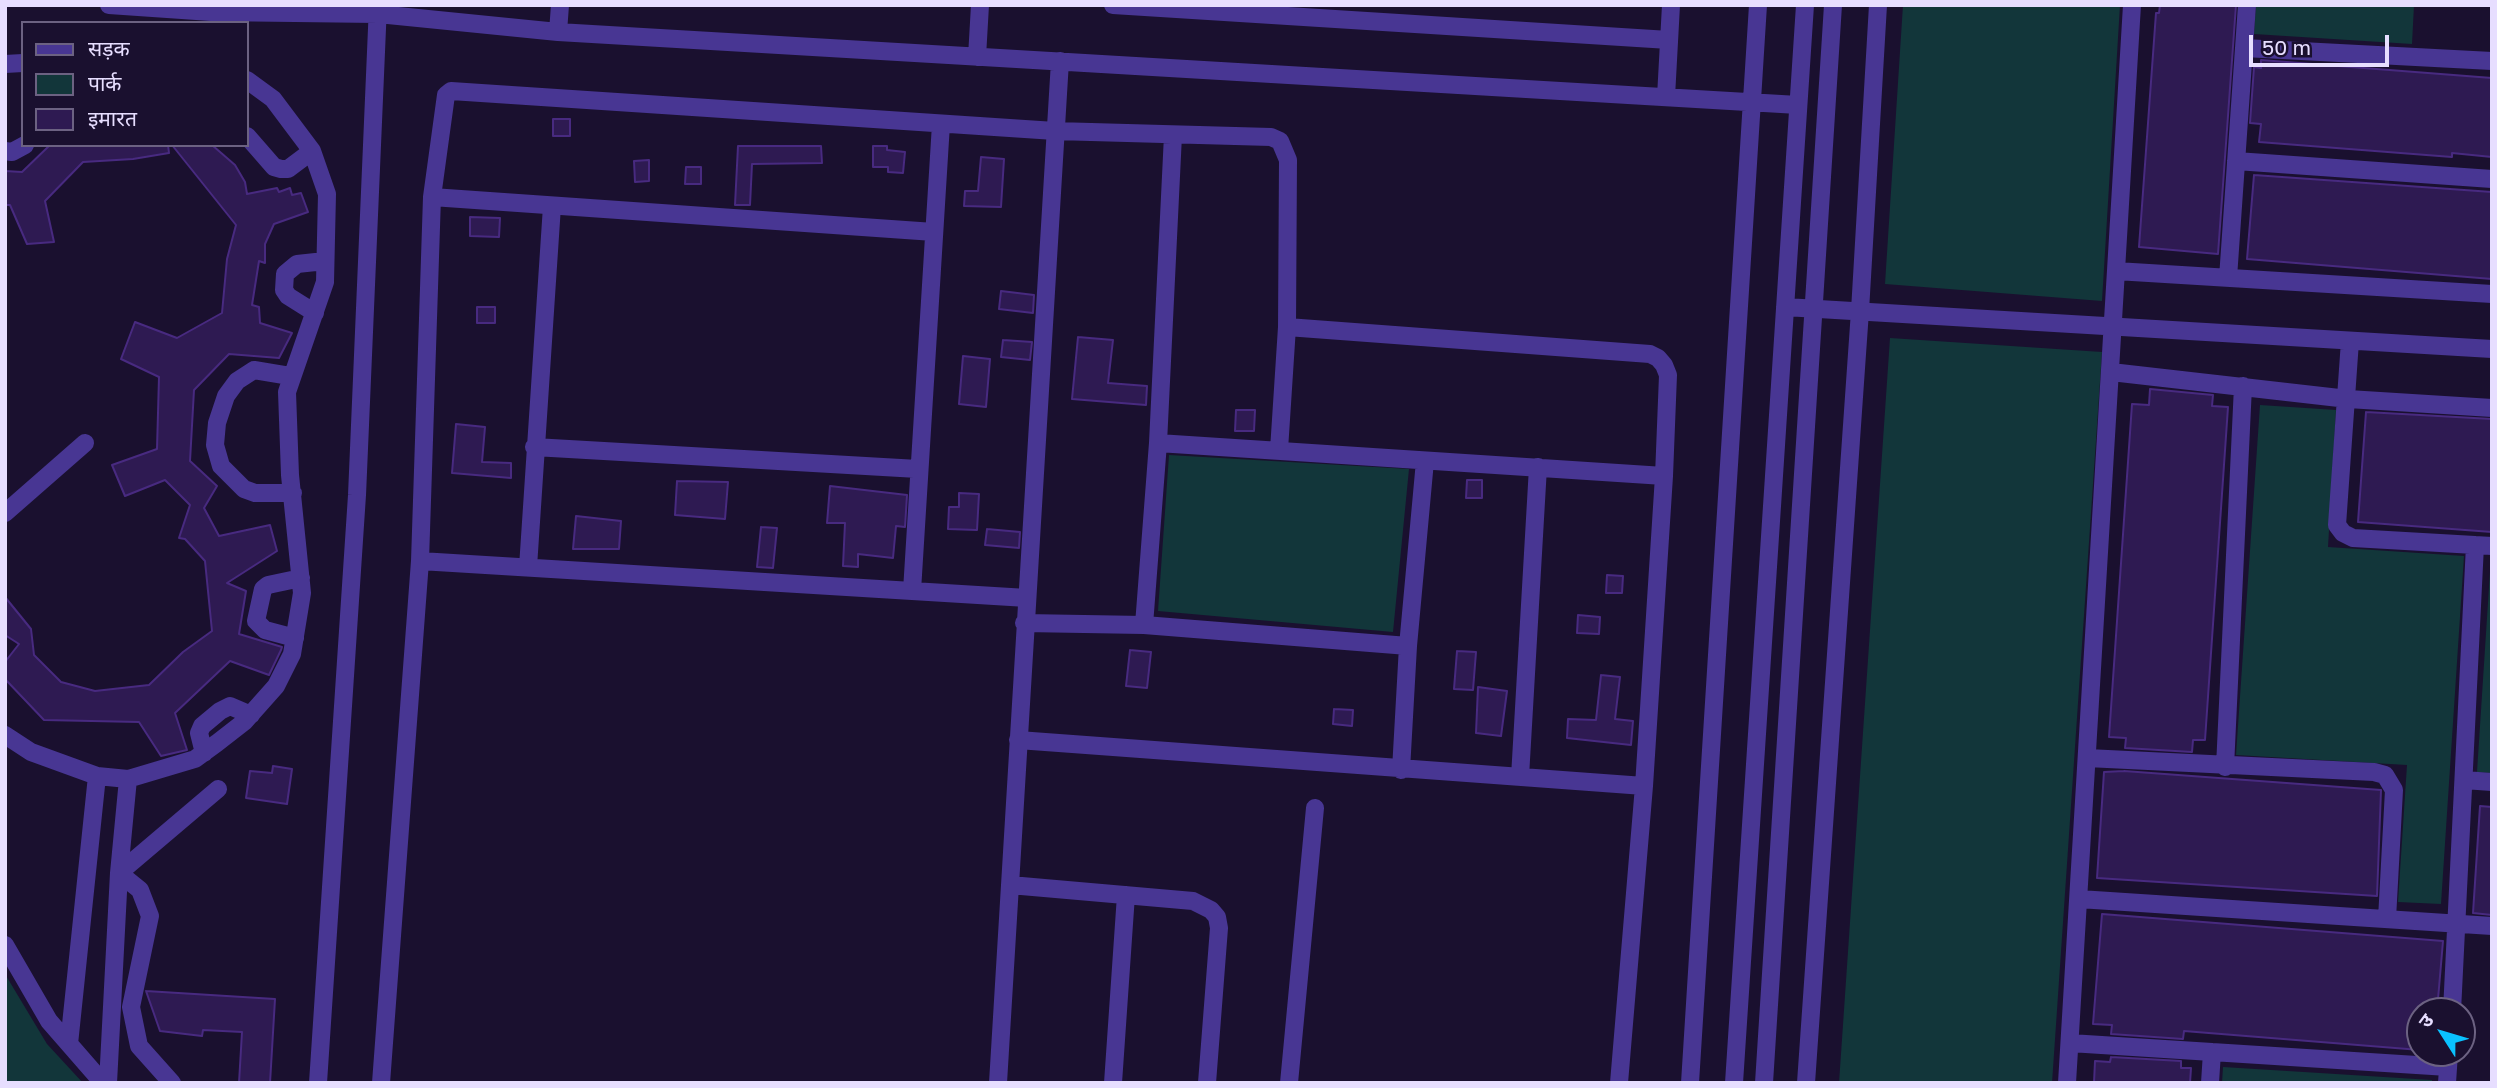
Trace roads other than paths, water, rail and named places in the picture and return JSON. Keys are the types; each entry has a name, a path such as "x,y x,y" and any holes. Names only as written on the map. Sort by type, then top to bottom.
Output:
{"street":[{"path":"109,5 211,9 378,10 558,32 1798,105"},
{"path":"558,32 560,5"},
{"path":"977,57 980,5"},
{"path":"1113,5 1246,9 1669,40"},
{"path":"1666,97 1671,5"},
{"path":"1690,1083 1758,5"},
{"path":"1734,1083 1805,5"},
{"path":"1764,1083 1833,5"},
{"path":"1806,1083 1860,312 1878,5"},
{"path":"2067,1083 2132,5"},
{"path":"2228,278 2247,5"},
{"path":"318,1083 357,495 378,10"},
{"path":"2244,48 2492,61"},
{"path":"998,1083 1060,61"},
{"path":"5,735 31,752 97,776 128,779 195,759 204,753 199,733 202,726 230,706 251,715 276,686 292,654 301,607 301,578 287,392 290,376 325,282 327,194 312,151 273,99 248,84"},
{"path":"381,1083 420,561 432,197 443,105 446,95 451,91 1055,131 1260,135 1280,141 1288,160 1287,327 1279,450"},
{"path":"912,591 941,124"},
{"path":"1144,625 1158,443 1173,135"},
{"path":"248,137 274,167 281,169 288,169 312,151"},
{"path":"5,151 12,152 21,147"},
{"path":"2236,161 2492,179"},
{"path":"432,197 934,232"},
{"path":"528,567 552,206"},
{"path":"315,313 288,296 284,290 285,274 296,264 325,261"},
{"path":"2116,271 2492,295"},
{"path":"1785,307 2492,349"},
{"path":"1287,327 1650,354 1658,358 1668,375 1644,786 1619,1083"},
{"path":"2350,341 2348,399 2337,524 2343,533 2353,538 2483,546 2464,780 2453,997"},
{"path":"290,376 254,370 237,381 226,396 217,423 215,445 221,466 244,489 255,493 293,492"},
{"path":"2111,372 2348,399 2492,408"},
{"path":"2225,767 2243,386"},
{"path":"5,513 85,443"},
{"path":"1158,443 1664,476"},
{"path":"534,447 918,469"},
{"path":"1401,770 1408,646 1425,461"},
{"path":"1520,777 1538,467"},
{"path":"420,561 1027,598"},
{"path":"295,638 265,630 256,621 263,589 268,585 301,578"},
{"path":"1024,623 1144,625 1408,646"},
{"path":"1018,740 1644,786"},
{"path":"2087,758 2225,767 2374,772 2391,780 2394,789 2388,919"},
{"path":"69,1044 97,776"},
{"path":"106,1083 119,873 128,779"},
{"path":"2464,780 2492,782"},
{"path":"119,873 218,789"},
{"path":"1289,1083 1315,808"},
{"path":"119,873 140,890 150,915 131,1007 139,1046 172,1083"},
{"path":"1010,885 1193,901 1202,904 1217,917 1219,928 1207,1083"},
{"path":"1113,1083 1126,895"},
{"path":"2079,899 2492,926"},
{"path":"5,945 49,1021 106,1083"},
{"path":"2070,1043 2448,1068"},
{"path":"2210,1083 2212,1052"}]}
